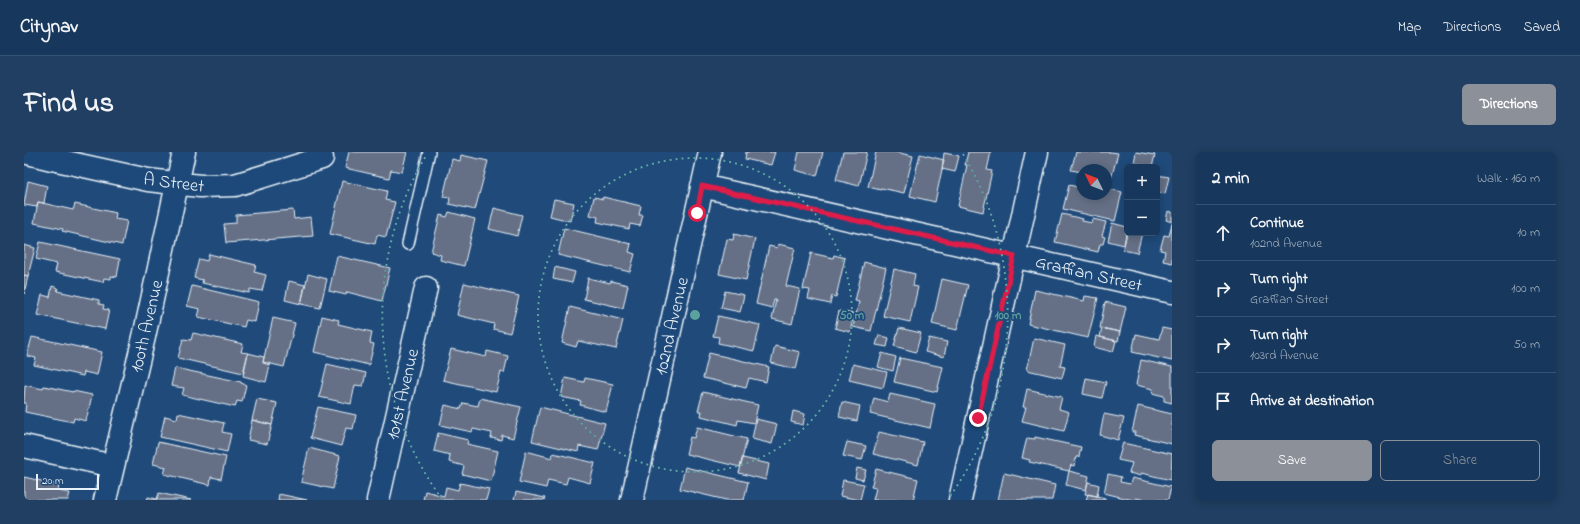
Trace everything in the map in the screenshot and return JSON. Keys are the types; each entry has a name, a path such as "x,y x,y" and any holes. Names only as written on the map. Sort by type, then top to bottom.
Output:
{"street":[{"name":"A Street","path":"24,152 52,160 148,180 200,186 235,186 322,158"},
{"name":"100th Avenue","path":"105,500 144,337 184,152"},
{"name":"102nd Avenue","path":"632,500 710,152"},
{"path":"960,500 1037,152"},
{"name":"Graffian Street","path":"702,186 1172,292"},
{"name":"101st Avenue","path":"378,500 426,288"},
{"path":"24,446 113,466"}],"lane":[{"path":"408,244 429,152"}],"building":[{"path":"349,152 407,152 402,172 391,170 389,178 345,168"},
{"path":"746,152 775,152 771,165 745,159"},
{"path":"799,152 823,152 817,176 795,170"},
{"path":"843,152 867,152 859,186 836,180"},
{"path":"876,152 895,152 913,156 904,193 868,187"},
{"path":"968,152 991,152 987,170 992,171 983,212 958,206 967,165 965,165"},
{"path":"1076,152 1118,153 1112,175 1112,164 1076,164 1076,171 1071,170"},
{"path":"1136,152 1155,155 1153,164 1134,163"},
{"path":"944,153 959,156 955,172 942,169"},
{"path":"920,154 944,160 935,202 910,196"},
{"path":"461,155 488,161 475,210 449,204 450,198 443,197 452,159 460,161"},
{"path":"1160,176 1169,177 1165,194 1160,193"},
{"path":"28,181 47,186 44,203 38,202 37,207 24,205"},
{"path":"342,181 387,191 385,200 395,202 386,237 377,235 375,244 330,234"},
{"path":"1069,185 1076,187 1076,200 1112,200 1112,190 1122,192 1115,221 1063,209"},
{"path":"594,197 603,199 603,197 641,206 639,215 643,215 640,226 630,224 629,229 597,222 598,217 590,215"},
{"path":"554,199 574,203 570,221 550,216"},
{"path":"38,202 73,210 75,204 116,213 115,219 127,221 122,245 62,231 63,229 34,223"},
{"path":"494,208 522,215 517,236 489,229"},
{"path":"293,210 294,219 311,217 313,236 226,243 224,224 236,223 236,215"},
{"path":"1168,211 1172,212 1172,222 1166,220"},
{"path":"449,212 475,219 464,266 440,260 441,255 431,252 440,215 447,217"},
{"path":"1062,214 1083,219 1082,221 1092,223 1093,219 1106,222 1102,236 1105,237 1103,244 1100,244 1098,252 1055,242"},
{"path":"1112,223 1124,226 1124,236 1126,236 1124,245 1108,241"},
{"path":"1172,223 1172,263 1163,261 1165,251 1160,250 1164,235 1169,236"},
{"path":"564,228 631,244 629,252 635,254 630,272 558,255"},
{"path":"734,234 755,239 746,280 719,274 727,239 733,240"},
{"path":"1126,236 1141,236 1137,253 1123,250"},
{"path":"40,242 120,259 117,277 111,276 111,279 104,278 103,282 55,272 57,264 36,259"},
{"path":"778,244 795,248 786,286 800,289 792,324 772,319 776,300 774,300 772,308 756,304 769,246 777,248"},
{"path":"24,245 35,248 28,276 24,275"},
{"path":"811,253 833,258 834,255 845,258 836,297 832,296 830,304 808,299 810,290 803,289"},
{"path":"209,254 256,265 254,272 266,275 262,291 250,289 249,293 202,283 203,280 194,278 199,259 207,261"},
{"path":"337,256 390,268 382,301 347,292 346,295 329,291"},
{"path":"864,262 886,268 871,331 853,327 859,302 855,301"},
{"path":"555,267 575,272 572,283 553,279"},
{"path":"894,269 915,274 913,286 918,287 910,322 883,316"},
{"path":"308,274 327,279 320,308 301,304"},
{"path":"24,275 28,276 24,294"},
{"path":"588,278 628,285 623,308 584,299"},
{"path":"942,279 968,285 957,330 932,324"},
{"path":"289,281 305,285 301,304 285,300"},
{"path":"464,283 519,296 510,333 493,329 494,324 457,315"},
{"path":"52,286 58,288 57,291 99,300 99,304 104,305 103,309 109,310 105,329 37,315 42,295 50,297"},
{"path":"192,286 259,302 255,322 246,320 244,327 198,317 200,309 187,306"},
{"path":"1035,290 1084,301 1085,296 1098,298 1088,338 1028,324"},
{"path":"725,291 744,295 740,312 721,308"},
{"path":"1105,302 1126,307 1120,332 1100,328"},
{"path":"570,307 623,320 616,349 578,341 576,347 562,343"},
{"path":"839,311 854,314 850,332 835,328"},
{"path":"322,316 339,320 338,324 372,332 370,343 374,344 369,365 314,352"},
{"path":"718,316 760,325 754,351 718,343 719,337 713,336"},
{"path":"273,318 295,323 284,367 263,362"},
{"path":"899,328 921,333 916,352 894,346"},
{"path":"1102,328 1120,332 1118,341 1100,337"},
{"path":"1162,328 1172,330 1172,361 1132,352 1136,334 1159,339"},
{"path":"193,333 243,344 241,352 248,353 243,373 178,358 183,339 191,340"},
{"path":"879,335 889,338 887,347 876,345"},
{"path":"1096,336 1116,341 1113,352 1094,347"},
{"path":"32,337 102,352 97,375 84,372 83,376 34,365 36,358 27,356"},
{"path":"929,338 947,342 944,357 925,352"},
{"path":"1034,338 1065,345 1060,366 1065,367 1062,378 1027,370"},
{"path":"775,346 800,352 796,369 771,363"},
{"path":"451,349 486,357 487,351 508,356 504,373 501,372 496,392 443,380"},
{"path":"248,353 264,357 263,363 270,365 266,382 243,376"},
{"path":"709,353 769,367 766,382 749,378 746,388 703,378"},
{"path":"882,353 896,357 893,371 878,367"},
{"path":"900,358 943,367 937,392 894,382"},
{"path":"1141,360 1172,367 1172,403 1164,401 1164,396 1152,393 1153,389 1136,385"},
{"path":"327,364 366,373 363,386 355,385 351,404 319,397"},
{"path":"853,364 887,372 883,388 849,380"},
{"path":"175,368 241,382 246,385 242,402 237,401 235,407 182,395 184,388 171,386"},
{"path":"565,378 584,382 585,378 613,384 606,412 580,405 581,401 561,397"},
{"path":"1086,378 1106,382 1102,398 1083,394"},
{"path":"25,385 43,389 44,386 92,395 86,421 74,418 73,422 25,412"},
{"path":"1027,389 1062,397 1059,409 1069,412 1064,431 1022,421 1026,407 1023,407"},
{"path":"703,392 758,405 754,423 738,420 737,425 701,416 702,411 698,411"},
{"path":"890,394 935,404 930,428 870,414 874,398 888,402"},
{"path":"480,398 521,407 513,438 502,435 501,440 491,438 492,433 473,429 472,432 440,425 445,405 461,409 463,403 478,406"},
{"path":"257,399 277,403 272,425 252,420"},
{"path":"842,402 860,406 857,421 839,417"},
{"path":"1138,406 1172,414 1172,444 1134,435 1135,432 1132,432"},
{"path":"318,407 356,415 353,429 346,428 341,446 310,438"},
{"path":"540,407 605,423 598,450 579,446 578,452 532,441"},
{"path":"793,411 805,414 803,425 791,422"},
{"path":"178,413 224,423 222,432 231,434 227,452 160,437 165,416 177,419"},
{"path":"1104,414 1124,418 1118,440 1100,435"},
{"path":"756,419 777,424 772,444 752,439"},
{"path":"252,420 272,425 267,444 248,440"},
{"path":"697,427 747,439 740,467 686,454 690,437 694,438"},
{"path":"879,432 923,442 918,465 873,454"},
{"path":"438,433 468,440 467,444 498,451 491,481 462,474 464,466 449,462 450,455 434,451"},
{"path":"1035,437 1081,447 1079,457 1076,457 1074,466 1071,465 1069,471 1029,462 1030,460 1022,458 1027,438 1035,439"},
{"path":"158,442 226,457 221,479 211,477 210,485 164,474 166,467 153,464"},
{"path":"847,442 866,446 862,460 843,456"},
{"path":"1123,443 1172,454 1171,480 1141,473 1141,476 1129,473 1132,463 1118,460"},
{"path":"309,448 340,456 333,489 301,482"},
{"path":"526,451 552,458 553,453 595,463 590,483 568,477 566,484 548,480 546,488 519,482"},
{"path":"743,458 769,464 766,480 739,473"},
{"path":"685,467 748,482 744,500 726,500 680,489"},
{"path":"857,468 866,470 863,480 855,478"},
{"path":"876,469 918,479 913,500 873,500 876,488 871,487"},
{"path":"1069,471 1089,476 1086,490 1066,485"},
{"path":"1004,473 1055,485 1052,500 998,500"},
{"path":"1108,474 1121,477 1120,482 1130,484 1132,478 1171,487 1168,500 1146,500 1136,498 1133,500 1104,493"},
{"path":"24,477 59,485 58,491 70,493 68,500 24,500"},
{"path":"843,480 864,484 860,500 840,496"},
{"path":"1088,482 1099,485 1097,496 1085,494"},
{"path":"460,483 489,489 486,500 423,500 425,491 444,496 446,487 458,490"},
{"path":"516,492 545,498 544,500 514,500"},
{"path":"159,493 191,500 147,500 148,497 157,499"},
{"path":"279,494 307,500 278,500"},
{"path":"1088,494 1105,498 1105,500 1086,500"}],"route":[{"path":"697,213 702,186 1014,256 978,418"}]}
